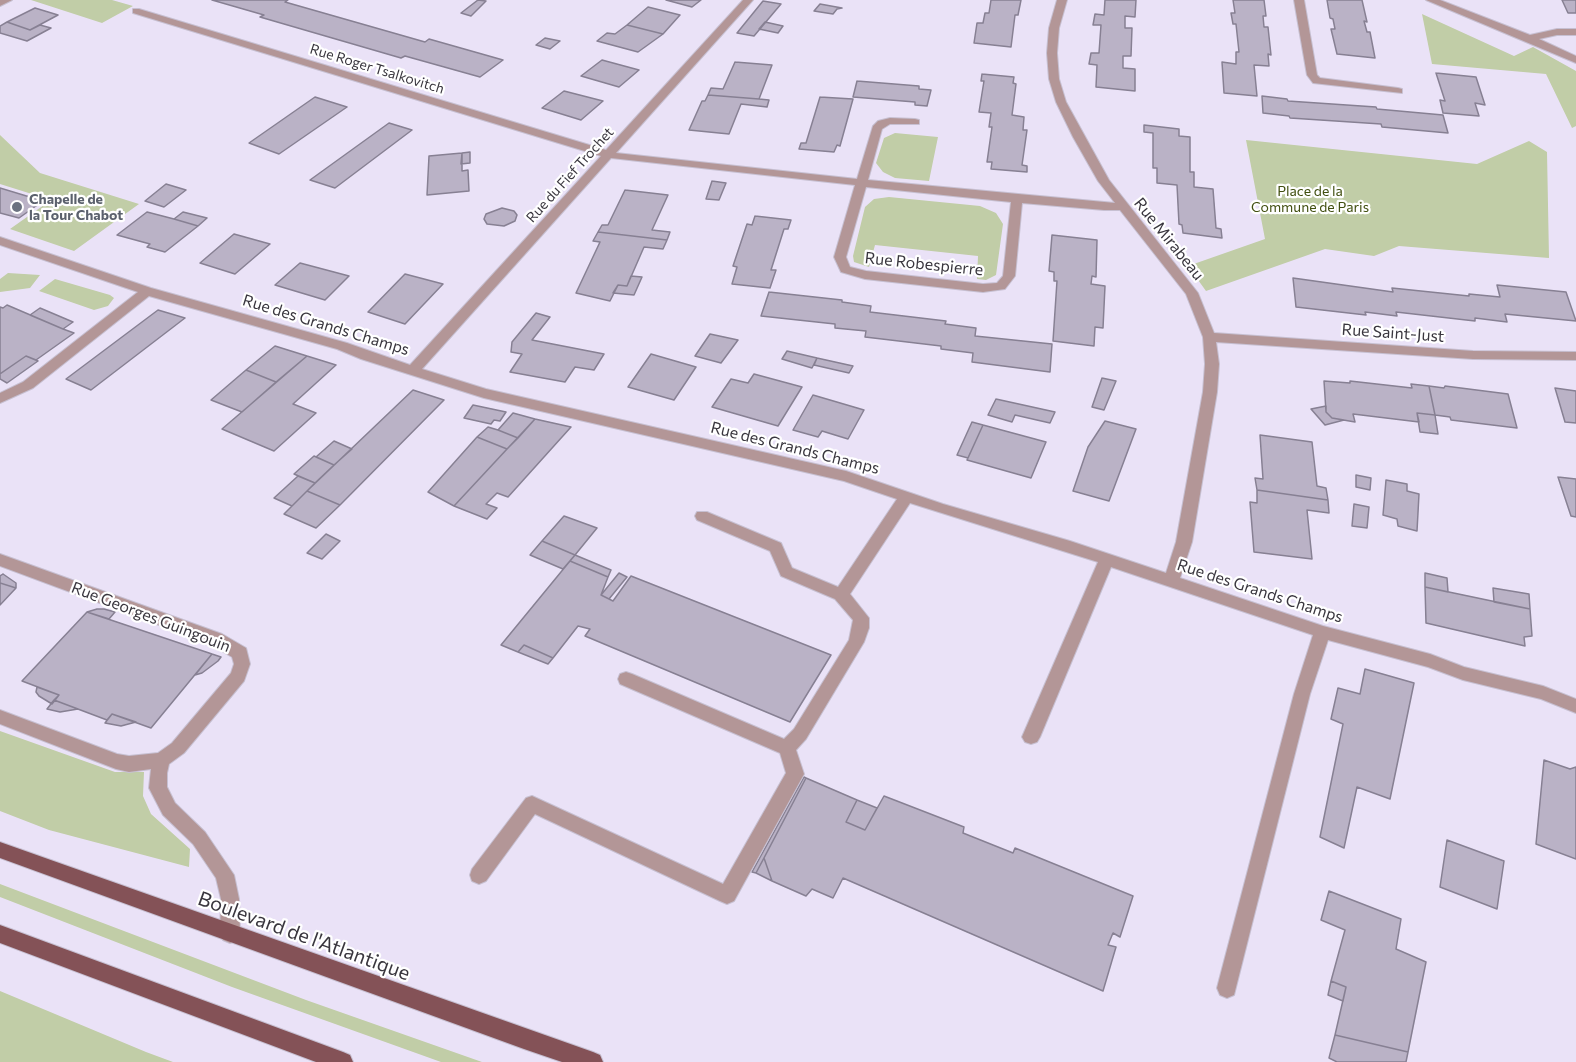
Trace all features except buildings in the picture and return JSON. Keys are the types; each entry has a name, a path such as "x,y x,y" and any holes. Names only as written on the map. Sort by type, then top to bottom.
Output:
{"main road":[{"name":"Boulevard de l'Atlantique","path":"0,850 593,1062"},
{"path":"0,934 343,1062"}],"street":[{"path":"0,3 7,0"},
{"name":"Rue du Fief Trochet","path":"413,370 748,0"},
{"name":"Rue Mirabeau","path":"1062,0 1054,28 1052,53 1054,79 1061,102 1078,137 1122,206 1192,293 1209,337 1212,364 1210,392 1184,542 1171,581"},
{"path":"1299,0 1312,75 1317,81 1326,84 1398,91"},
{"path":"1431,0 1529,38 1576,60"},
{"name":"Rue Roger Tsalkovitch","path":"136,11 610,154"},
{"path":"1529,38 1557,32 1576,32"},
{"name":"Rue Robespierre","path":"915,122 890,121 882,123 877,128 840,257 845,269 865,274 983,288 1001,286 1009,276 1017,200"},
{"path":"610,154 625,158 1017,200 1104,207 1122,206"},
{"name":"Rue des Grands Champs","path":"0,241 147,291 342,346 366,356 522,403 846,477 1107,560 1322,632 1430,661 1463,673 1543,693 1576,706"},
{"path":"0,398 28,385 147,291"},
{"name":"Rue Saint-Just","path":"1209,337 1473,355 1576,356"},
{"path":"842,595 906,496"},
{"path":"702,516 776,547 786,572 842,595 861,618 861,628 856,642 800,734 787,748"},
{"name":"Rue Georges Guingouin","path":"0,560 216,639 240,652 242,664 238,676 178,748 162,760"},
{"path":"1031,736 1107,560"},
{"path":"1227,988 1297,713 1322,632"},
{"path":"479,875 532,804 727,895 795,774 787,748 626,679"},
{"path":"0,717 116,761 129,764 162,760 158,788 169,809 199,838 225,875 230,899 230,934"}],"green space":[{"path":"31,0 112,0 133,6 102,23"},
{"path":"1422,14 1514,56 1533,47 1576,71 1576,126 1572,128 1546,74 1432,64"},
{"path":"895,133 938,137 929,181 895,178 883,172 876,163 884,138"},
{"path":"0,135 40,173 139,204 74,251 10,229 51,200 0,184"},
{"name":"Place de la Commune de Paris","path":"1246,140 1477,164 1529,141 1547,152 1549,258 1399,246 1374,256 1325,249 1206,291 1188,266 1265,239"},
{"path":"889,197 980,206 996,213 1003,224 996,275 986,280 977,279 978,256 875,245 869,267 854,262 853,256 865,207 874,199"},
{"path":"8,273 40,275 30,288 0,292 0,279"},
{"path":"55,279 114,298 108,306 94,310 39,291"},
{"path":"0,731 115,772 144,772 143,796 151,814 190,849 189,867 49,830 0,811"},
{"path":"0,884 306,1000 482,1062 441,1062 232,987 0,897"},
{"path":"0,991 146,1052 173,1062 0,1062"}],"place":[{"name":"Chapelle de la Tour Chabot","path":"17,207"}]}
